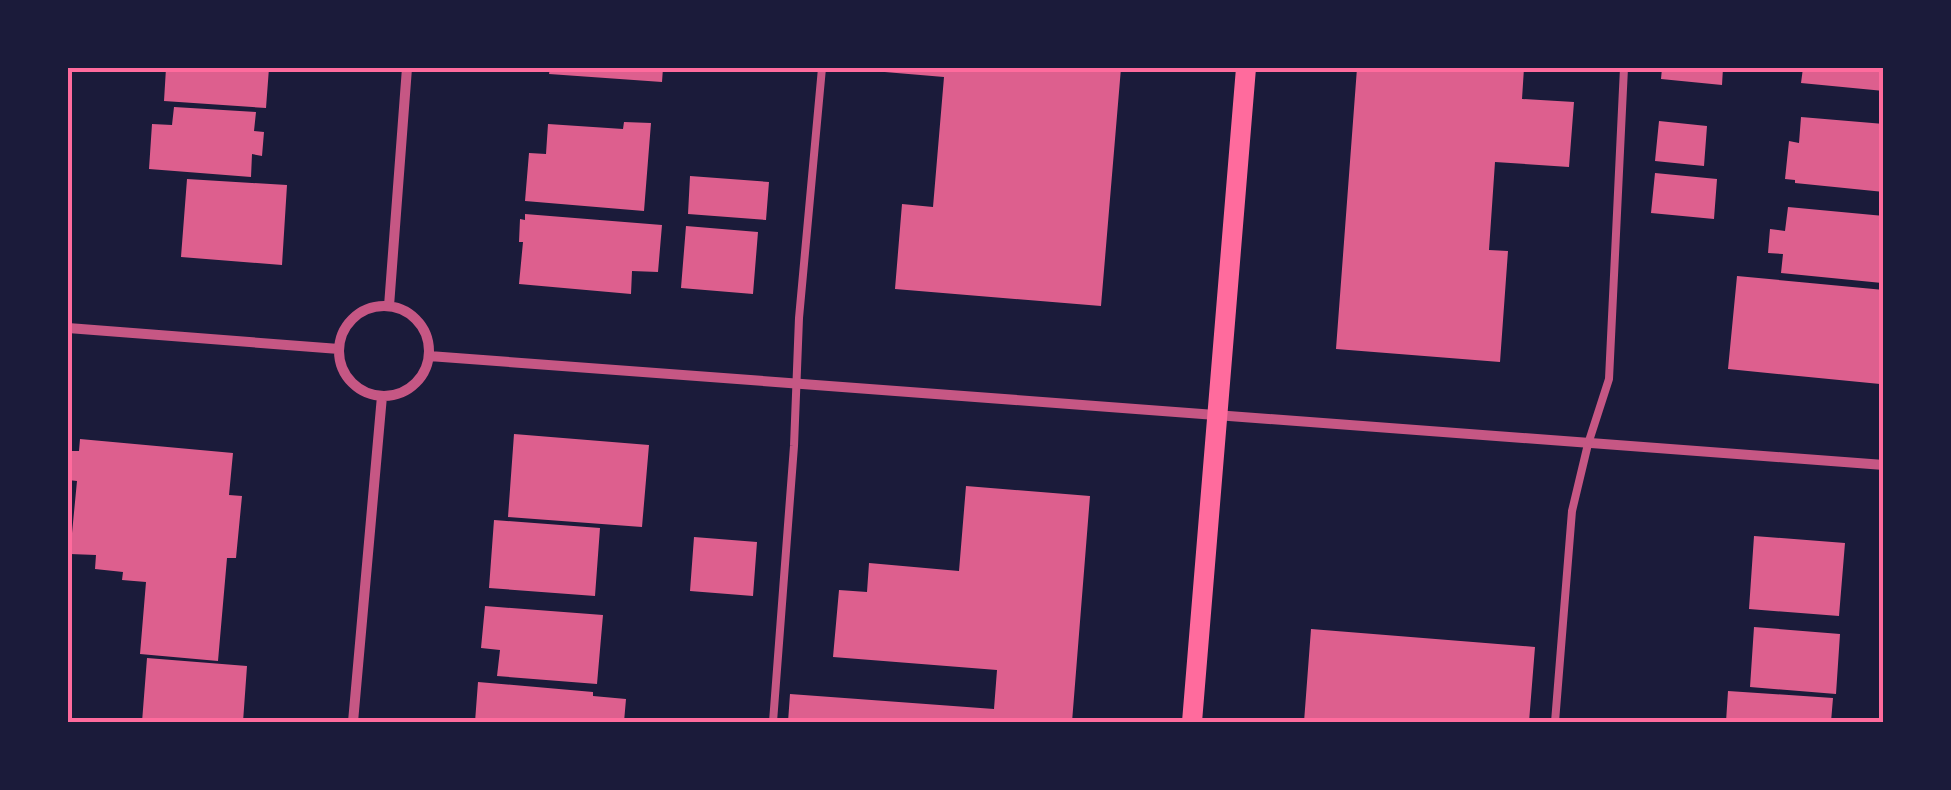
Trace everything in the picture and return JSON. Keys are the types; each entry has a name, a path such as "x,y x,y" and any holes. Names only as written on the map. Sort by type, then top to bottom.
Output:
{"main road":[{"path":"1192,722 1246,68"}],"street":[{"path":"389,306 408,68"},
{"path":"389,306 402,310 423,328 429,356 426,368 408,389 382,396 356,386 346,376 339,349 342,334 361,312 389,306"},
{"path":"68,328 339,349"},
{"path":"429,356 1884,465"},
{"path":"353,722 382,396"}],"lane":[{"path":"773,722 794,446 795,383 822,68"},
{"path":"1555,722 1572,511 1609,378 1624,68"}],"building":[{"path":"166,68 269,68 266,108 164,101"},
{"path":"550,68 663,68 662,82 549,74"},
{"path":"861,68 1121,68 1101,306 895,289 902,204 933,207 944,77"},
{"path":"1357,68 1524,68 1522,99 1574,102 1569,167 1495,162 1489,250 1508,251 1500,362 1336,349"},
{"path":"1662,68 1723,68 1722,85 1661,79"},
{"path":"1803,68 1884,68 1884,91 1801,83"},
{"path":"174,107 256,112 254,131 264,132 262,156 252,154 251,177 149,169 152,124 172,125"},
{"path":"1801,117 1884,124 1884,192 1785,179 1789,141 1799,143"},
{"path":"1659,121 1707,126 1704,166 1655,161"},
{"path":"624,122 651,123 644,211 525,201 529,153 546,154 548,124 623,129"},
{"path":"1655,173 1717,179 1714,219 1651,213"},
{"path":"690,176 769,182 766,220 688,214"},
{"path":"187,179 287,185 282,265 181,257"},
{"path":"1788,207 1884,216 1882,283 1781,273 1783,254 1768,253 1770,229 1785,231"},
{"path":"525,214 662,225 658,272 632,271 631,294 519,284 523,242 519,242 520,219 525,220"},
{"path":"686,226 758,232 753,294 681,288"},
{"path":"1737,276 1884,290 1880,384 1728,369"},
{"path":"514,434 649,445 642,527 508,517"},
{"path":"80,439 233,453 229,495 242,496 236,558 227,558 218,661 140,654 146,582 122,580 123,572 95,569 96,555 70,554 77,481 68,480 68,451 79,451"},
{"path":"966,486 1090,496 1072,722 788,722 790,694 994,709 997,670 833,657 839,590 867,592 869,563 959,571"},
{"path":"494,520 600,528 595,596 489,588"},
{"path":"1754,536 1845,543 1839,616 1749,609"},
{"path":"694,537 757,542 753,596 690,591"},
{"path":"485,606 603,615 597,684 497,676 500,650 481,648"},
{"path":"1754,627 1840,634 1836,694 1750,687"},
{"path":"1311,629 1535,647 1529,722 1304,722"},
{"path":"147,658 247,666 243,722 142,722"},
{"path":"478,682 593,692 593,696 626,699 624,722 475,722"},
{"path":"1728,691 1833,698 1831,722 1726,722"}]}
